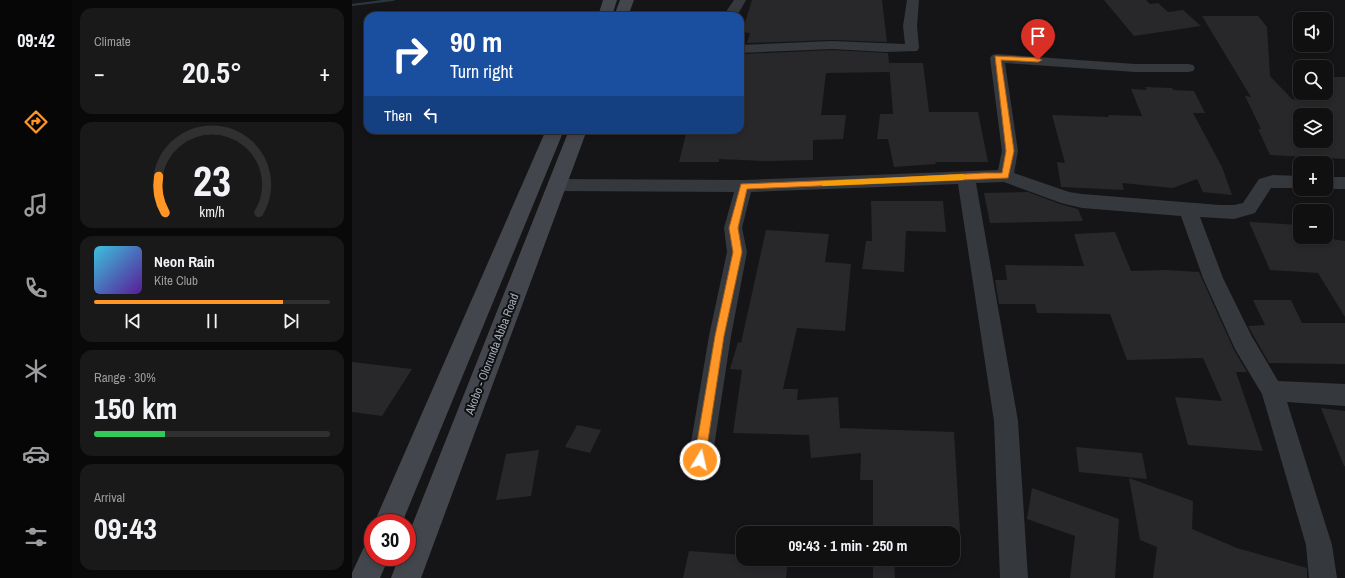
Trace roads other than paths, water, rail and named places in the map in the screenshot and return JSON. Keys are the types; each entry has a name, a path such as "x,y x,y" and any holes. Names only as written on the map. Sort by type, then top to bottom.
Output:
{"main road":[{"path":"606,12 610,0"},
{"path":"622,12 627,0"},
{"path":"392,514 553,134"},
{"name":"Akobo - Olorunda Abba Road","path":"406,578 576,134"},
{"path":"365,578 370,566"}],"street":[{"path":"732,12 740,0"},
{"path":"744,49 832,46 912,48 910,26 914,0"},
{"path":"1005,176 1010,151 997,58 1135,68 1188,68"},
{"path":"557,185 744,186 1005,176 1067,198 1082,201 1234,212 1248,208 1265,183 1273,181 1293,182"},
{"path":"966,177 1006,421 1014,578"},
{"path":"1333,183 1345,183"},
{"path":"700,460 720,336 737,252 733,228 744,186"},
{"path":"1188,209 1213,278 1243,342 1272,391 1319,545 1323,578"},
{"path":"1272,391 1345,395"}],"waterway":[{"path":"352,5 393,0"}]}
